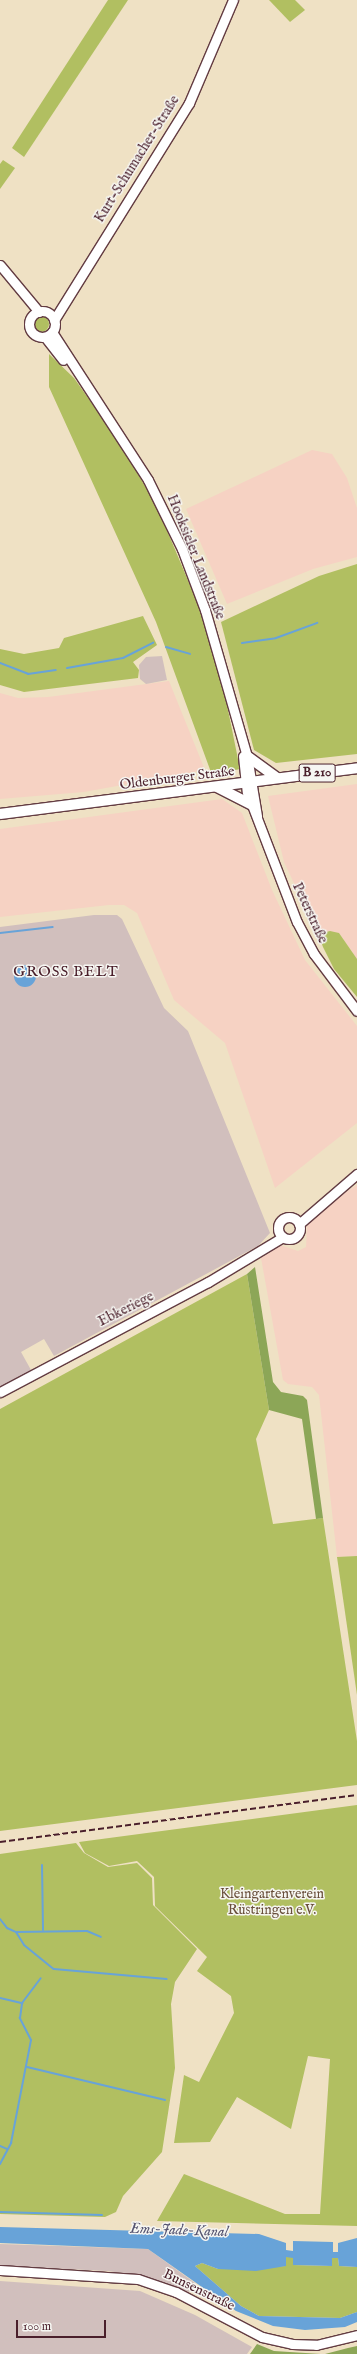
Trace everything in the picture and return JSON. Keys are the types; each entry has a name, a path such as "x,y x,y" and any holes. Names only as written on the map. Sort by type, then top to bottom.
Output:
{"main road":[{"name":"Kurt-Schumacher-Straße","path":"49,335 54,320 74,283 163,149 209,62 233,0"},
{"path":"0,265 31,317 31,332 49,335"},
{"path":"6,274 42,312 54,320"},
{"name":"Kurt-Schumacher-Straße","path":"31,317 42,312 74,283"},
{"name":"Hooksieler Landstraße","path":"49,335 128,448 163,507 205,610 243,747 249,782"},
{"name":"Hooksieler Landstraße","path":"243,747 247,756 249,782"},
{"path":"247,756 277,778"},
{"name":"Oldenburger Straße","path":"0,814 357,768"},
{"name":"Peterstraße","path":"249,782 252,805 297,922 318,960 357,1011"},
{"name":"Peterstraße","path":"249,782 257,816"},
{"path":"217,787 252,805"},
{"path":"280,1234 296,1236 296,1222 357,1174"},
{"name":"Ebkeriege","path":"0,1392 208,1282 263,1248 280,1234 283,1219 296,1222"},
{"name":"Bunsenstraße","path":"0,2270 138,2279 176,2292 262,2337 292,2344 316,2345 357,2335"}],"shaded area":[{"path":"312,450 332,454 347,478 357,508 357,557 313,569 227,604 186,509"},
{"path":"162,656 167,680 146,684 140,679 139,665 146,657"},
{"path":"169,681 205,770 84,792 0,799 0,693 18,698 48,697"},
{"path":"357,784 357,959 339,933 318,934 284,862 268,796"},
{"path":"222,799 242,813 272,890 305,960 357,1026 357,1123 275,1188 225,1043 174,1000 137,913 124,905 109,905 0,917 0,829"},
{"path":"94,915 117,915 122,919 164,1008 188,1031 270,1233 258,1246 54,1356 44,1339 21,1352 31,1370 0,1389 0,927"},
{"path":"357,1185 357,1556 337,1557 319,1395 312,1387 288,1384 283,1380 261,1258 280,1245 298,1251 306,1247 307,1224 327,1204"},
{"path":"0,2244 148,2249 195,2283 189,2292 145,2276 107,2271 0,2266"},
{"path":"0,2281 140,2291 195,2315 252,2347 247,2354 0,2354"}],"green space":[{"path":"108,0 128,0 24,157 12,148"},
{"path":"269,0 295,0 305,10 290,22"},
{"path":"3,160 15,168 0,189 0,164"},
{"path":"41,316 47,318 49,324 47,330 41,332 35,330 33,324 35,318"},
{"path":"49,354 74,378 122,446 158,509 203,616 227,705 240,769 212,775 156,622 49,387"},
{"path":"357,564 357,754 276,763 254,750 221,622 319,576"},
{"path":"143,616 157,645 133,662 139,670 138,678 24,692 0,685 0,649 24,654 59,648 64,638"},
{"path":"330,931 339,933 357,959 357,997 334,969 323,947 318,934"},
{"path":"255,1267 273,1382 281,1392 303,1396 307,1400 323,1518 316,1519 302,1419 269,1410 247,1274"},
{"path":"247,1274 269,1410 256,1439 273,1524 323,1518 357,1741 357,1785 0,1831 0,1409"},
{"path":"357,1556 357,1695 337,1557"},
{"name":"Kleingartenverein Rüstringen e.V.","path":"357,1805 357,2226 157,2221 184,2174 285,2214 320,2214 330,2059 308,2056 291,2129 237,2097 210,2142 174,2143 184,2075 199,2082 234,2013 231,1996 197,1971 207,1957 155,1906 154,1877 137,1861 109,1866 85,1853 79,1842"},
{"path":"76,1843 84,1853 108,1867 137,1863 152,1878 153,1905 197,1949 175,1982 171,2004 175,2068 162,2152 123,2196 116,2212 105,2217 0,2214 0,1854"},
{"path":"286,2257 293,2257 293,2265 332,2266 332,2258 338,2258 339,2266 357,2267 357,2312 340,2318 259,2316 241,2306 195,2266 202,2263 218,2269 286,2266"},
{"path":"257,2344 274,2351 321,2354 250,2354"},
{"path":"357,2346 357,2354 325,2354 348,2348"}],"water":[{"path":"25,965 33,968 36,976 33,984 25,987 17,984 14,976 17,968"},
{"path":"0,2227 259,2234 286,2243 286,2250 293,2251 293,2241 333,2242 333,2252 338,2252 338,2243 357,2238 357,2267 339,2266 338,2258 332,2258 332,2266 293,2265 293,2258 286,2257 286,2266 256,2271 218,2269 202,2263 195,2266 241,2306 259,2316 340,2318 357,2312 357,2322 345,2327 305,2330 273,2326 236,2311 148,2249 0,2243"}],"waterway":[{"path":"242,643 276,638 317,623"},
{"path":"67,668 123,658 153,643"},
{"path":"166,647 190,654"},
{"path":"0,663 28,674 56,670"},
{"path":"0,933 53,927"},
{"path":"42,1865 43,1930"},
{"path":"0,1919 7,1928 16,1932 87,1931 101,1937"},
{"path":"16,1932 24,1945 54,1969 167,1979"},
{"path":"0,2164 11,2143 31,2040 20,2018 22,2003 41,1978"},
{"path":"0,1998 22,2003"},
{"path":"27,2067 165,2100"},
{"path":"0,2146 7,2149"},
{"path":"0,2212 102,2215"}],"railway":[{"path":"0,1842 357,1795"}],"district":[{"name":"GROSS BELT","path":"66,972"}],"water label":[{"name":"Ems-Jade-Kanal","path":"179,2230"}]}
